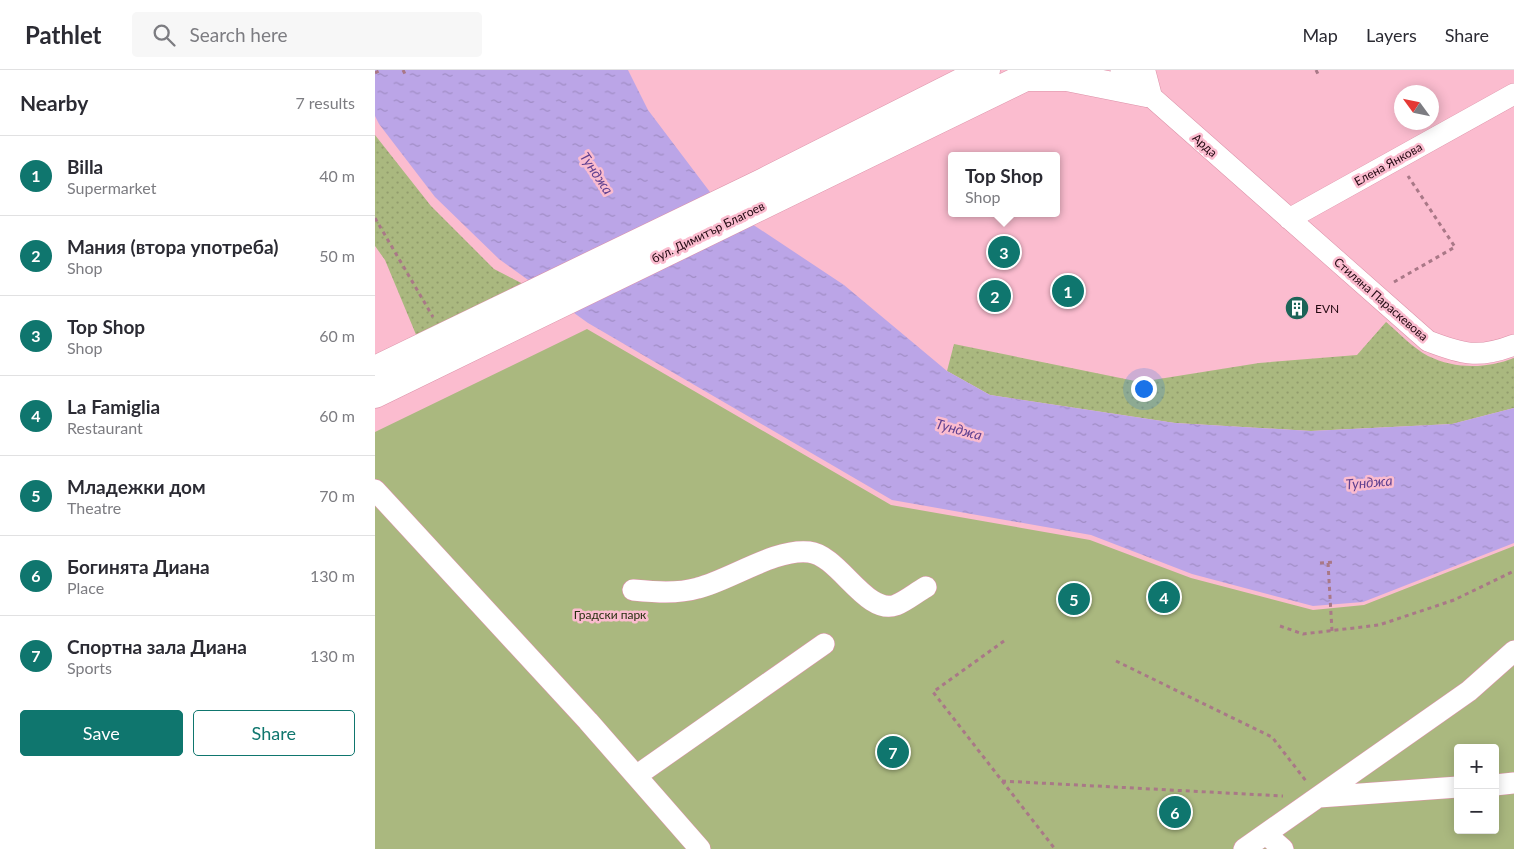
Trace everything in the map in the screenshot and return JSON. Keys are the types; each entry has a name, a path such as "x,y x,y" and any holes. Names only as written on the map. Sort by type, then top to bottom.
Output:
{"main road":[{"name":"бул. Димитър Благоев","path":"771,190 986,70"},
{"name":"бул. Димитър Благоев","path":"375,394 451,345 771,190 1033,73"},
{"path":"1033,73 1067,77 1144,81"},
{"name":"бул. Димитър Благоев","path":"375,370 451,345"}],"street":[{"name":"Арда","path":"1121,70 1144,81 1289,219"},
{"name":"Елена Янкова","path":"1289,219 1514,94"},
{"name":"Стиляна Параскевова","path":"1289,219 1428,341 1461,353 1495,352 1514,345"},
{"path":"375,490 636,776 700,849"},
{"path":"633,590 665,592 698,588 787,553 810,552 828,560 861,592 878,604 895,606 926,587"},
{"path":"636,776 825,644"},
{"path":"1244,849 1469,691 1514,650"},
{"path":"1499,785 1514,783"},
{"path":"1319,798 1454,787"},
{"path":"1266,834 1283,849"}],"path":[{"path":"375,73 381,70"},
{"path":"1316,70 1319,76"},
{"path":"1374,294 1455,247 1397,159"},
{"path":"375,218 451,345"},
{"path":"1327,562 1333,631"},
{"path":"1320,563 1334,562"},
{"path":"1279,626 1303,634 1379,625 1454,600 1514,571"},
{"path":"1004,641 933,692 1055,849"},
{"path":"1115,661 1272,738 1319,798"},
{"path":"1001,780 1319,798"}],"green space":[{"path":"375,135 431,206 494,269 533,289 417,337 385,260 375,246"},
{"path":"1386,322 1422,353 1438,360 1460,365 1482,366 1514,358 1514,408 1452,424 1311,431 1175,423 990,395 947,371 954,344 1140,382 1259,363 1357,355"},
{"name":"Градски парк","path":"587,329 891,505 1090,540 1191,578 1313,610 1364,605 1514,546 1514,849 375,849 375,432"}],"water":[{"name":"Тунджа","path":"375,70 628,70 648,110 716,200 844,285 947,371 990,395 1175,423 1311,431 1452,424 1514,408 1514,543 1363,602 1313,606 1192,574 1091,535 892,500 588,323 499,259 435,197 379,124 375,116"}],"place":[{"name":"Top Shop","path":"1004,252"},
{"name":"Billa","path":"1068,291"},
{"name":"Мания (втора употреба)","path":"995,296"},
{"name":"EVN","path":"1297,308"},
{"name":"La Famiglia","path":"1164,597"},
{"name":"Младежки дом","path":"1074,599"},
{"name":"Спортна зала Диана","path":"893,752"},
{"name":"Богинята Диана","path":"1175,812"}]}
